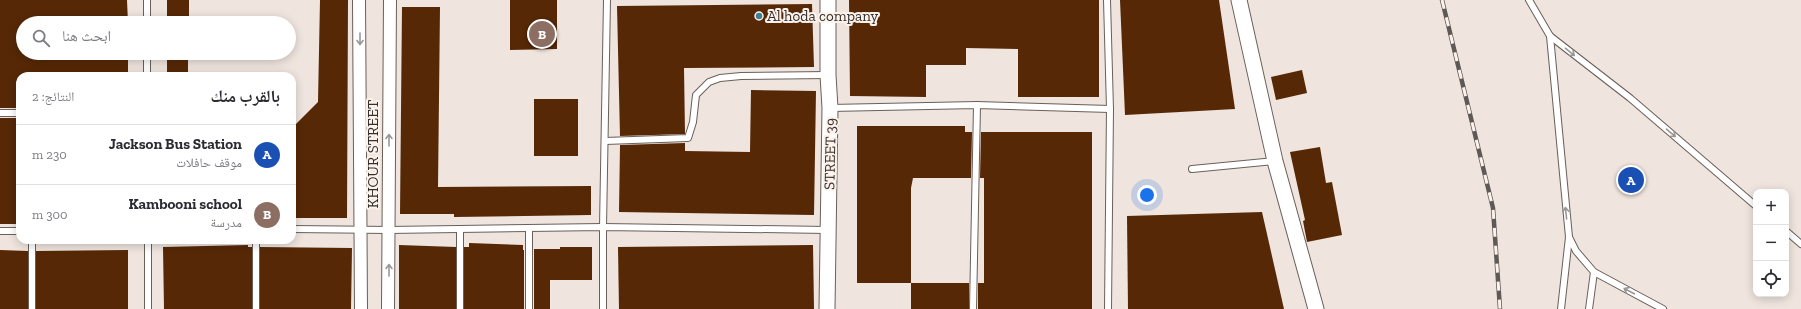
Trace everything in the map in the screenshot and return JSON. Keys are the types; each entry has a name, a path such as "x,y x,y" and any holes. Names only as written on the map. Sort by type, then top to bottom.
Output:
{"street":[{"name":"KHOUR STREET","path":"359,0 361,309"},
{"name":"KHOUR STREET","path":"388,309 390,0"},
{"name":"STREET 39","path":"827,309 830,108 828,75 828,0"},
{"path":"1239,0 1275,161 1316,309"}],"lane":[{"path":"147,0 147,16"},
{"path":"603,309 607,0"},
{"path":"1107,0 1110,109 1108,309"},
{"path":"1529,0 1550,36 1630,98 1753,203"},
{"path":"1550,36 1569,237 1561,309"},
{"path":"147,60 148,72"},
{"path":"605,141 688,138 693,122 696,95 709,82 720,78 741,76 828,75"},
{"path":"830,108 977,105 1110,109"},
{"path":"973,309 977,105"},
{"path":"0,113 16,113"},
{"path":"1192,169 1275,161"},
{"path":"296,229 389,230 603,227 828,230"},
{"path":"529,228 529,309"},
{"path":"460,229 460,309"},
{"path":"0,231 16,231"},
{"path":"1789,234 1801,244"},
{"path":"1569,237 1576,251 1594,272 1663,309"},
{"path":"32,244 32,309"},
{"path":"148,244 148,309"},
{"path":"256,244 256,309"},
{"path":"1589,309 1594,272"}],"building":[{"path":"0,0 127,0 128,16 16,16 16,60 128,60 128,72 16,72 16,108 0,108"},
{"path":"167,0 189,0 189,16 167,16"},
{"path":"320,0 348,0 347,218 296,218 296,124 318,102"},
{"path":"510,0 557,0 557,49 510,50"},
{"path":"849,0 1099,0 1099,97 1018,97 1018,49 966,48 966,65 926,65 926,97 850,96"},
{"path":"1120,0 1219,0 1235,109 1125,115"},
{"path":"812,4 814,67 684,68 685,134 620,136 617,6"},
{"path":"402,7 440,7 438,187 591,186 591,215 454,217 454,214 400,214"},
{"path":"167,60 188,60 188,72 167,72"},
{"path":"1302,70 1307,93 1276,100 1271,77"},
{"path":"751,90 816,91 814,215 619,212 620,145 685,143 685,151 750,152"},
{"path":"534,99 578,99 578,156 534,156"},
{"path":"0,118 16,118 16,224 0,224"},
{"path":"857,126 965,126 965,132 972,132 971,178 913,178 911,188 911,283 857,283"},
{"path":"981,132 1092,132 1092,309 978,309 978,283 984,283 984,178 980,178"},
{"path":"1320,147 1326,183 1332,182 1342,235 1307,242 1303,221 1305,220 1290,152"},
{"path":"1262,212 1284,309 1128,309 1127,216"},
{"path":"469,243 523,245 524,309 464,309 464,247 469,247"},
{"path":"248,245 248,247 252,247 252,309 164,309 163,247"},
{"path":"399,245 456,247 456,309 399,309"},
{"path":"813,245 814,309 619,309 618,247"},
{"path":"260,247 352,248 351,309 260,309"},
{"path":"560,247 592,247 592,280 550,280 550,309 534,309 534,249 560,249"},
{"path":"0,250 28,251 28,309 0,309"},
{"path":"128,250 128,309 36,309 36,251"},
{"path":"911,283 969,283 969,309 911,309"}],"railway":[{"path":"1442,0 1493,208 1500,309"}],"place":[{"name":"Al hoda company","path":"759,16"},
{"name":"Kambooni school","path":"542,34"},
{"name":"Jackson Bus Station","path":"1631,180"}]}
